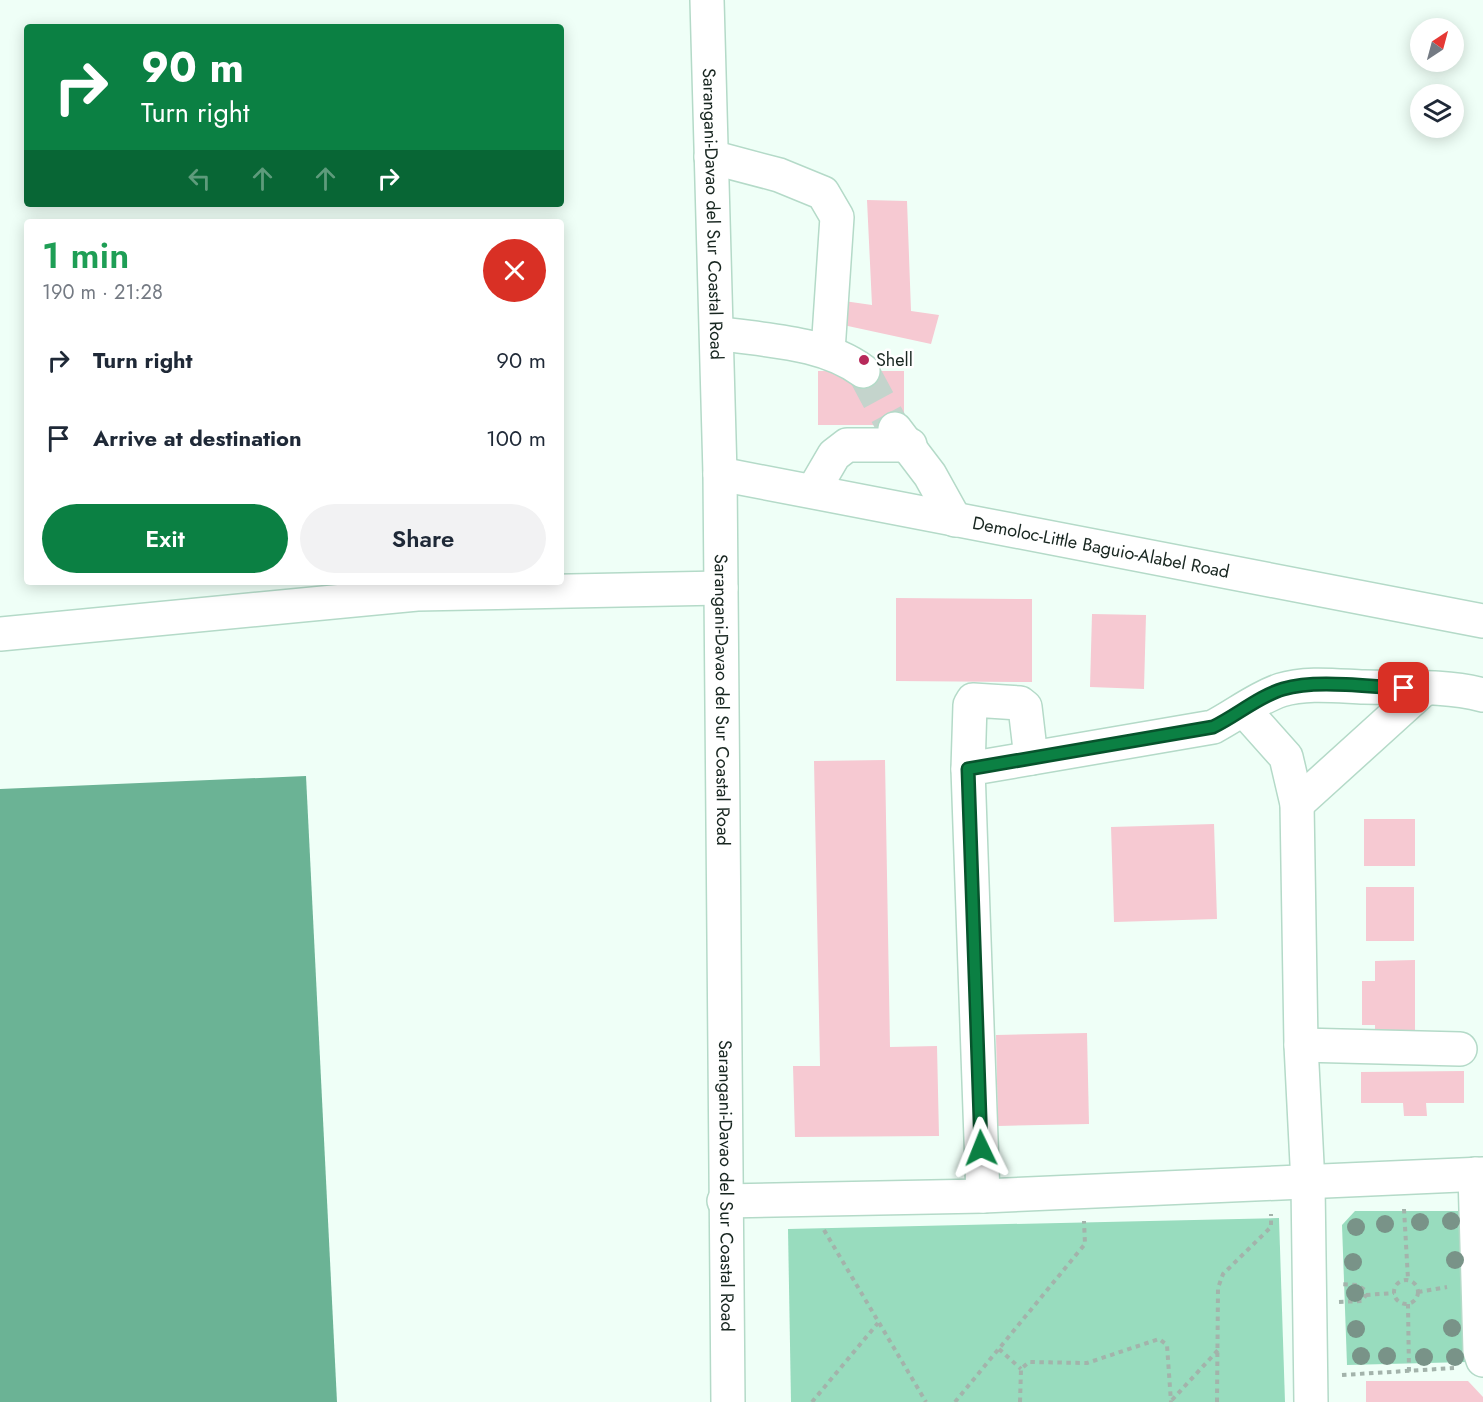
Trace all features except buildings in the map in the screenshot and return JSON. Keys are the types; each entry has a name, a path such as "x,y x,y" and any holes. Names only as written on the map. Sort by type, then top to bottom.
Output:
{"main road":[{"name":"Sarangani-Davao del Sur Coastal Road","path":"707,0 720,474 724,1200 728,1402"},
{"path":"711,157 786,178 823,193 837,217 828,351"},
{"path":"717,333 828,351 846,358 864,371"},
{"path":"813,491 834,455 847,445 901,435 955,520"},
{"name":"Demoloc-Little Baguio-Alabel Road","path":"720,474 1483,621"},
{"path":"0,634 417,594 721,588"},
{"path":"968,769 1213,727 1245,711 1261,698 1284,689 1321,686 1459,689 1483,695"},
{"path":"1297,804 1425,688"},
{"path":"983,1196 968,769 970,705 973,700 1020,703 1025,707 1031,758"},
{"path":"1245,711 1286,757 1297,804 1301,1045 1308,1184 1311,1389"},
{"path":"1301,1045 1460,1049"},
{"path":"724,1200 983,1196 1308,1184 1479,1174 1480,1351 1473,1364"}],"path":[{"path":"1403,1178 1408,1279"},
{"path":"1217,1402 1218,1288 1223,1274 1271,1227 1272,1185"},
{"path":"955,1402 1085,1244 1083,1192"},
{"path":"806,1199 926,1402"},
{"path":"1408,1279 1415,1284 1418,1292 1415,1300 1408,1304 1398,1301 1394,1293 1397,1283 1408,1279"},
{"path":"1418,1292 1448,1287"},
{"path":"1366,1295 1394,1293"},
{"path":"1408,1304 1409,1372"},
{"path":"812,1402 878,1323"},
{"path":"1020,1402 1021,1369 1029,1362 1087,1363 1160,1339 1167,1345 1171,1402"},
{"path":"999,1349 1021,1369"},
{"path":"1171,1402 1219,1349"},
{"path":"1311,1389 1409,1372 1473,1364"}],"shaded area":[{"path":"306,776 337,1402 0,1402 0,789"},
{"path":"1355,1211 1465,1211 1467,1362 1347,1365 1342,1225"},
{"path":"1279,1218 1285,1402 791,1402 788,1229"}],"tunnel":[{"path":"863,371 892,425"}],"place":[{"name":"Shell","path":"864,360"}],"route":[{"path":"981,1148 967,795 968,769 1213,727 1245,711 1261,698 1284,689 1321,686 1404,688"}]}
